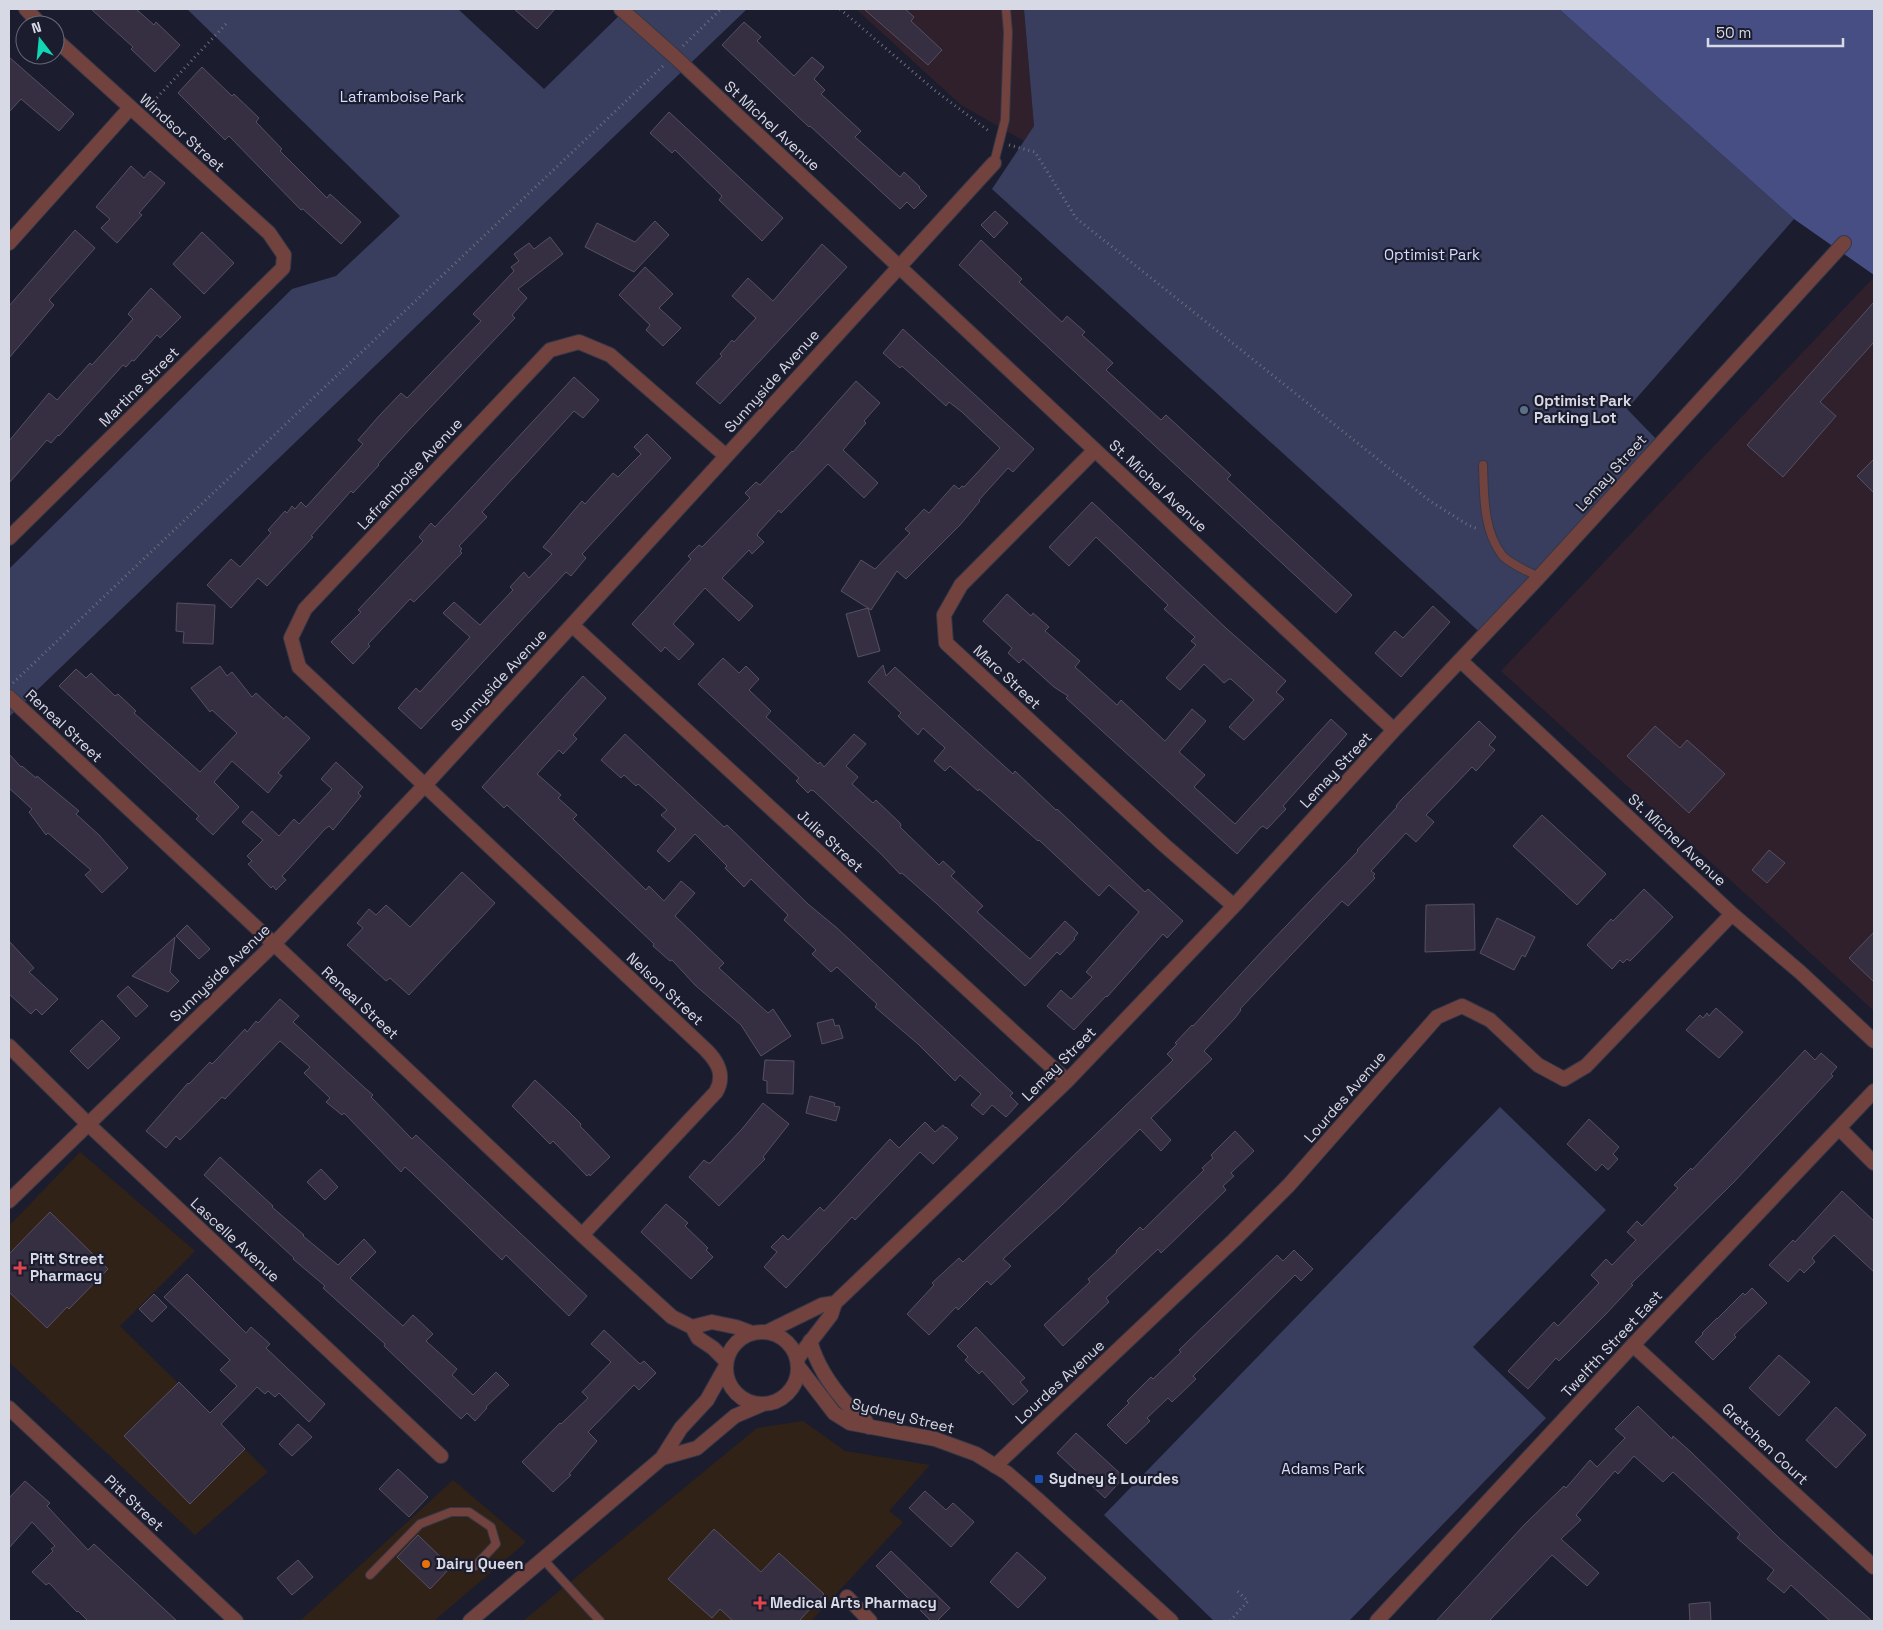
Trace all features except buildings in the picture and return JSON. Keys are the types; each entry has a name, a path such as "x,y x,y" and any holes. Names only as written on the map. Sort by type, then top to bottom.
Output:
{"street":[{"name":"St Michel Avenue","path":"621,9 674,56 899,268"},
{"name":"Windsor Street","path":"65,48 134,113 269,233 284,255"},
{"path":"9,243 134,113"},
{"name":"Sunnyside Avenue","path":"9,1201 274,944 572,626 994,163"},
{"name":"Lemay Street","path":"797,1362 810,1341 831,1315 835,1303 1067,1081 1234,906 1844,243"},
{"name":"Martine Street","path":"9,538 283,268 284,255"},
{"name":"St. Michel Avenue","path":"899,268 1394,730"},
{"name":"Laframboise Avenue","path":"424,785 299,667 291,638 305,609 550,350 579,342 610,355 726,456"},
{"name":"Marc Street","path":"1095,450 961,585 944,615 946,643 1162,844 1234,906"},
{"name":"Julie Street","path":"572,626 1067,1081"},
{"name":"St. Michel Avenue","path":"1461,660 1732,914 1800,972 1874,1041"},
{"name":"Reneal Street","path":"9,697 582,1235 672,1317 692,1327 698,1338 713,1348 726,1364"},
{"name":"Nelson Street","path":"424,785 706,1050 719,1066 721,1078 716,1092 582,1235"},
{"name":"Lourdes Avenue","path":"995,1466 1234,1240 1289,1185 1437,1017 1462,1006 1490,1020 1538,1066 1564,1079 1586,1066 1732,914"},
{"name":"Lascelle Avenue","path":"9,1046 88,1124 441,1456"},
{"name":"Twelfth Street East","path":"1377,1621 1633,1346 1874,1092"},
{"path":"1839,1128 1874,1163"},
{"name":"Lemay Street","path":"767,1332 822,1305 835,1303"},
{"path":"662,1458 697,1448 735,1416 778,1399 790,1390 797,1376 797,1362 787,1342 781,1337 767,1332 752,1333 736,1327 712,1322 692,1327"},
{"path":"470,1621 662,1458 681,1428 707,1400 734,1345 752,1333"},
{"path":"810,1341 816,1360 828,1379 846,1403 863,1416 869,1427"},
{"name":"Gretchen Court","path":"1633,1346 1874,1567"},
{"name":"Sydney Street","path":"797,1362 834,1413 850,1423 935,1439 976,1454 1007,1473 1171,1621"},
{"path":"726,1364 728,1381 737,1393 749,1401 764,1404"},
{"name":"Pitt Street","path":"11,1415 236,1621"},
{"path":"847,1597 870,1621"}],"lane":[{"path":"994,163 1005,120 1008,32 1006,9"},
{"path":"1483,465 1485,507 1492,534 1503,556 1538,577"},
{"path":"370,1575 420,1524 452,1512 469,1512 491,1527 496,1544 475,1566"},
{"path":"542,1558 600,1621"}],"path":[{"path":"9,687 674,56 721,9"},
{"path":"840,9 933,89 995,136 1000,142 1035,152 1076,218 1430,501 1468,525 1492,534"},
{"path":"134,113 226,24"},
{"path":"1230,1621 1248,1601 1236,1590"}],"shaded area":[{"path":"856,9 1024,9 1034,126 1024,141 961,105"},
{"path":"1559,9 1874,9 1874,275 1794,219"},
{"path":"1874,277 1874,1011 1501,671"},
{"path":"80,1152 195,1251 120,1326 268,1472 195,1535 9,1362 9,1226"},
{"path":"803,1421 845,1451 930,1465 889,1511 903,1522 811,1621 523,1621 757,1428"},
{"path":"453,1480 526,1542 434,1621 300,1621"}],"green space":[{"name":"Laframboise Park","path":"187,9 458,9 544,89 626,9 747,9 9,717 9,569 292,289 336,276 400,216"},
{"name":"Optimist Park","path":"1024,9 1559,9 1794,219 1627,409 1661,444 1485,637 992,189 1034,126"},
{"name":"Adams Park","path":"1500,1107 1606,1210 1473,1347 1546,1418 1349,1621 1214,1621 1104,1515"}],"place":[{"name":"Optimist Park Parking Lot","path":"1524,410"},
{"name":"Pitt Street Pharmacy","path":"20,1268"},
{"name":"Sydney & Lourdes","path":"1039,1479"},
{"name":"Dairy Queen","path":"426,1564"},
{"name":"Medical Arts Pharmacy","path":"760,1603"}]}
